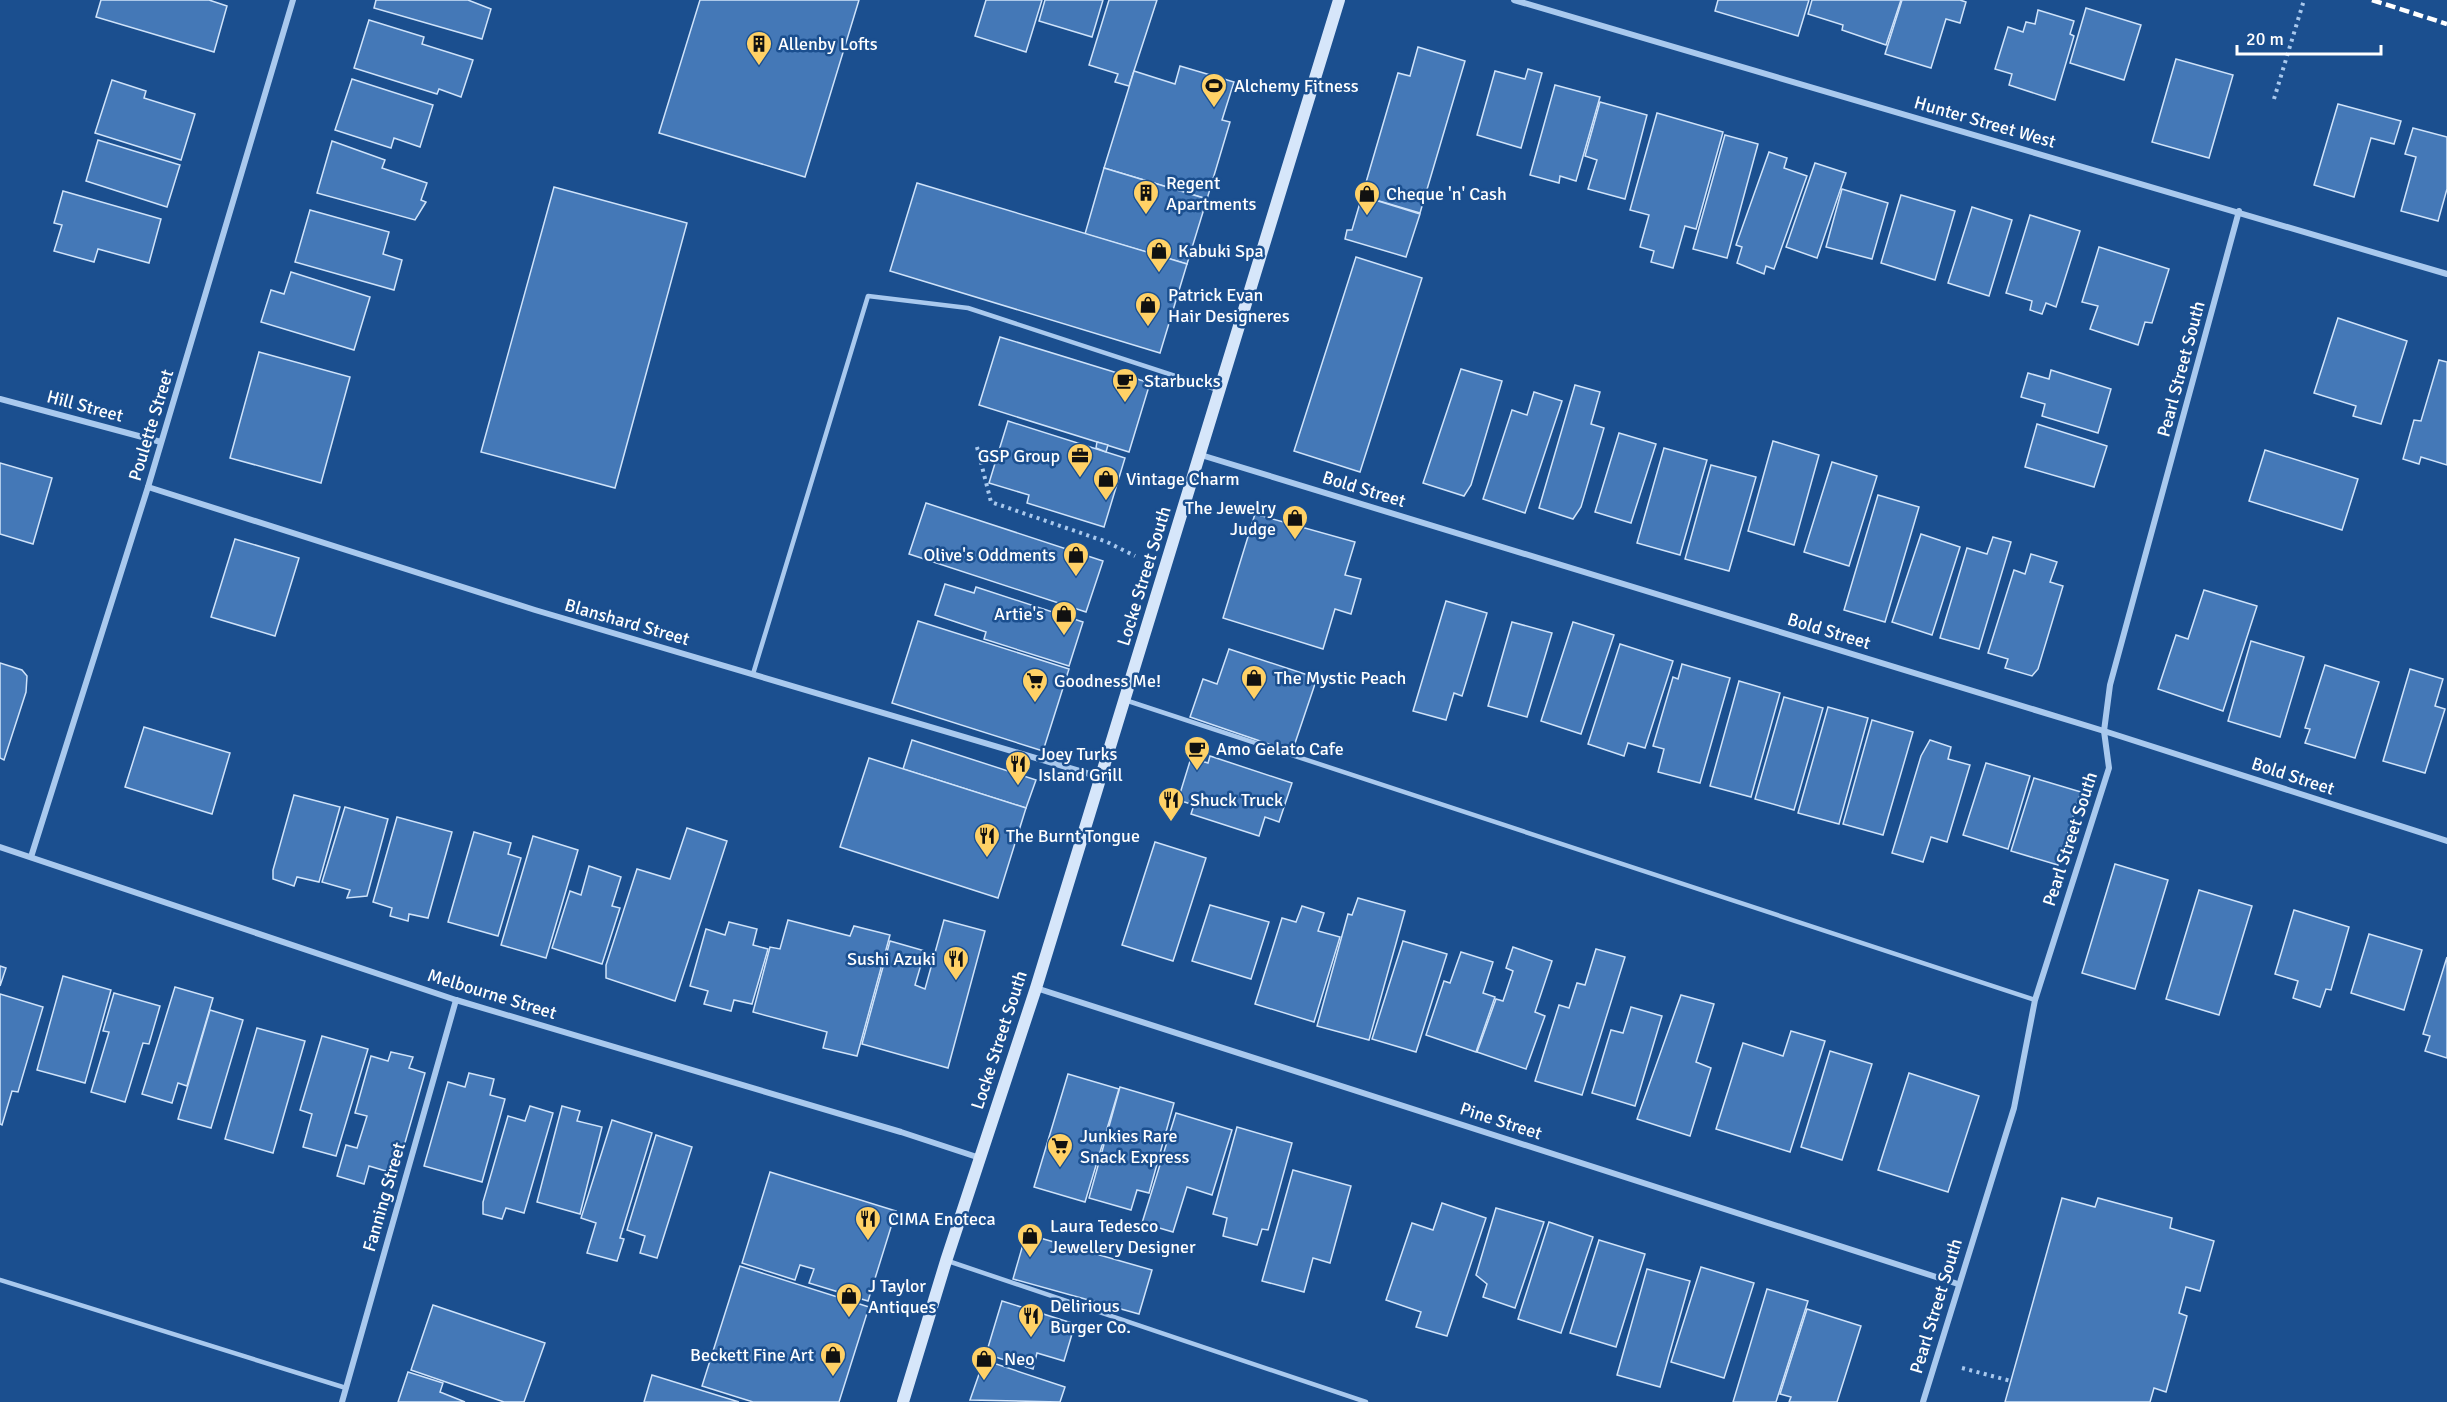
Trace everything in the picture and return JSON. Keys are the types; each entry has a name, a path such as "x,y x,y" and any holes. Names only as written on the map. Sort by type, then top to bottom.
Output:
{"street":[{"name":"Poulette Street","path":"31,857 148,488 294,0"},
{"name":"Locke Street South","path":"903,1402 946,1261 1036,988 1339,0"},
{"name":"Hunter Street West","path":"1514,0 2239,211 2447,274"},
{"name":"Pearl Street South","path":"1923,1402 2014,1108 2035,1000 2109,768 2104,731 2110,685 2239,211"},
{"name":"Hill Street","path":"0,399 161,442"},
{"name":"Bold Street","path":"1201,455 2104,731 2447,841"},
{"name":"Blanshard Street","path":"148,488 535,610 1101,777"},
{"name":"Melbourne Street","path":"0,847 456,1000 902,1132 980,1158"},
{"name":"Pine Street","path":"1036,988 1958,1284"},
{"name":"Fanning Street","path":"342,1402 456,1000"}],"lane":[{"path":"753,674 868,296 968,308 1220,391"},
{"path":"1125,700 2035,1000"},
{"path":"946,1261 1366,1402"},
{"path":"0,1280 346,1388"}],"path":[{"path":"2274,99 2304,0"},
{"path":"977,447 991,502 1107,542 1165,570"},
{"path":"1935,1360 2011,1381"}],"building":[{"path":"101,0 209,0 227,6 214,52 96,17"},
{"path":"376,0 468,0 491,9 482,39 374,8"},
{"name":"Allenby Lofts","path":"700,0 859,0 805,177 659,133"},
{"path":"986,0 1042,0 1026,52 975,36"},
{"path":"1045,0 1103,0 1092,37 1039,21"},
{"path":"1109,0 1157,0 1129,86 1115,82 1118,74 1089,65"},
{"path":"1718,0 1809,0 1798,36 1715,11"},
{"path":"1812,0 1901,0 1886,45 1842,30 1843,25 1808,14"},
{"path":"1902,0 1960,0 1966,2 1960,23 1946,19 1931,68 1885,54"},
{"path":"2086,8 2141,25 2124,80 2070,63"},
{"path":"2038,10 2074,21 2070,34 2074,36 2055,100 2009,85 2012,74 1995,69 2008,27 2023,32 2026,22 2035,24"},
{"path":"369,20 424,37 422,44 473,60 461,97 439,89 437,94 354,68"},
{"path":"1418,47 1465,61 1420,213 1362,196 1398,73 1410,76"},
{"path":"2176,59 2233,75 2209,158 2152,142"},
{"path":"1180,66 1234,82 1222,120 1230,122 1207,199 1104,168 1134,71 1175,84"},
{"path":"1528,69 1542,73 1521,148 1477,135 1495,71 1525,79"},
{"path":"352,79 433,105 420,147 394,138 391,148 335,130"},
{"path":"112,80 146,91 144,98 195,114 181,160 95,133"},
{"path":"1555,85 1600,97 1576,181 1560,176 1559,183 1530,175"},
{"path":"1600,102 1647,115 1625,199 1588,189 1597,160 1585,156"},
{"path":"2338,104 2401,121 2394,144 2371,138 2354,197 2314,185"},
{"path":"1657,113 1723,132 1696,229 1685,226 1673,268 1651,262 1654,251 1640,247 1649,215 1630,210"},
{"path":"2413,128 2447,137 2447,189 2438,221 2401,211 2416,157 2405,154"},
{"path":"1725,135 1758,144 1727,258 1693,249"},
{"path":"98,140 180,165 167,207 86,181"},
{"path":"332,141 385,160 382,168 427,183 421,200 426,202 415,220 317,193"},
{"path":"1769,152 1787,158 1784,168 1807,176 1774,269 1766,266 1764,274 1737,263 1742,247 1736,245"},
{"path":"1815,163 1846,173 1817,258 1786,247"},
{"name":"Regent Apartments","path":"1104,168 1207,199 1187,264 1085,234"},
{"path":"917,183 1187,264 1160,353 890,271"},
{"path":"554,187 687,223 615,488 481,452"},
{"path":"1842,189 1888,203 1872,259 1826,247"},
{"path":"63,191 161,219 149,263 98,249 94,262 54,251 62,225 54,223"},
{"path":"1901,195 1955,211 1935,280 1881,263"},
{"path":"1362,196 1420,214 1406,257 1345,239 1347,230 1352,230"},
{"path":"1972,207 2012,220 1989,296 1948,283"},
{"path":"310,210 389,232 383,254 402,260 394,290 295,262"},
{"path":"2030,215 2080,231 2056,307 2046,303 2042,314 2030,310 2032,301 2006,293"},
{"path":"2099,247 2169,269 2152,323 2145,322 2138,345 2090,329 2098,306 2082,302"},
{"path":"1356,257 1422,278 1360,472 1294,451"},
{"path":"291,272 370,297 354,350 261,322 271,290 284,294"},
{"path":"2338,318 2407,341 2381,424 2353,416 2356,406 2314,393"},
{"path":"1000,337 1150,383 1129,452 979,405"},
{"path":"259,352 350,377 321,483 230,458"},
{"path":"2439,360 2447,362 2447,465 2421,457 2419,464 2403,459 2414,420 2421,421"},
{"path":"1461,369 1502,381 1471,485 1464,496 1423,483"},
{"path":"2051,370 2111,389 2098,433 2042,416 2045,404 2021,397 2028,373 2049,379"},
{"path":"1575,385 1600,392 1591,424 1604,428 1581,507 1573,519 1539,508"},
{"path":"1534,392 1562,401 1525,513 1483,499 1512,410 1527,415"},
{"path":"1008,421 1125,458 1104,527 1027,503 1029,495 989,483"},
{"path":"2037,424 2107,446 2094,487 2025,467"},
{"path":"1619,433 1656,444 1631,523 1595,512"},
{"path":"1773,441 1819,455 1794,545 1748,531"},
{"path":"1097,442 1108,445 1106,452 1096,448"},
{"path":"1664,448 1707,460 1680,555 1637,543"},
{"path":"2265,450 2358,479 2342,530 2249,501"},
{"path":"1832,462 1877,476 1849,566 1804,552"},
{"path":"0,463 52,478 33,544 0,534"},
{"path":"1711,465 1756,477 1729,571 1685,559"},
{"path":"1878,495 1919,507 1885,622 1844,610"},
{"path":"926,503 1103,561 1086,612 909,554"},
{"path":"1255,514 1355,542 1345,575 1361,579 1351,614 1335,609 1323,649 1223,618"},
{"path":"1921,534 1960,547 1932,635 1892,622"},
{"path":"1993,537 2011,542 1979,649 1940,638 1967,548 1987,554"},
{"path":"235,539 299,558 275,636 211,617"},
{"path":"2031,554 2057,562 2050,582 2063,586 2038,669 2032,676 2005,668 2008,659 1988,653 2014,570 2025,574"},
{"path":"945,584 974,593 976,587 1083,622 1069,666 984,639 986,632 935,615"},
{"path":"2204,590 2257,606 2223,711 2158,689 2176,635 2188,639"},
{"path":"1446,601 1487,613 1462,696 1454,693 1446,720 1413,711"},
{"path":"918,621 1069,669 1043,751 892,703"},
{"path":"1512,622 1552,633 1527,717 1488,706"},
{"path":"1573,622 1614,635 1581,734 1541,721"},
{"path":"2251,641 2304,657 2280,737 2228,721"},
{"path":"1620,644 1673,661 1645,748 1628,743 1624,756 1588,744"},
{"path":"1229,649 1317,678 1292,752 1190,717 1203,679 1217,684"},
{"path":"0,663 22,670 27,676 26,692 4,760 0,758"},
{"path":"1682,664 1730,678 1700,783 1658,772 1664,749 1653,746 1673,677 1678,679"},
{"path":"2325,665 2379,682 2355,758 2305,743 2310,729 2305,728"},
{"path":"2410,669 2443,679 2435,706 2445,709 2425,773 2383,761"},
{"path":"1739,681 1780,693 1751,797 1710,786"},
{"path":"1784,697 1823,708 1794,810 1755,799"},
{"path":"1828,707 1868,718 1839,824 1798,813"},
{"path":"1872,720 1913,732 1883,835 1843,824"},
{"path":"144,727 230,753 212,814 125,787"},
{"path":"912,740 1036,780 1026,808 903,769"},
{"path":"1930,740 1951,747 1948,759 1970,765 1947,842 1931,837 1923,862 1892,853 1921,756"},
{"path":"1210,756 1292,783 1279,822 1265,817 1259,836 1191,814 1194,805 1178,800 1191,758 1208,763"},
{"path":"869,758 1026,808 998,898 840,847"},
{"path":"1986,763 2030,776 2008,849 1963,835"},
{"path":"2034,778 2081,792 2058,865 2011,851"},
{"path":"294,795 340,807 319,882 297,877 294,886 273,879 273,870"},
{"path":"345,807 388,819 367,896 347,898 350,890 322,882"},
{"path":"397,817 452,832 428,918 409,914 408,921 390,916 392,908 373,902"},
{"path":"687,828 727,841 675,1001 606,978 606,965 637,869 670,879"},
{"path":"474,832 511,843 508,854 521,858 498,936 448,922"},
{"path":"533,836 578,850 546,958 501,945"},
{"path":"1155,842 1206,858 1173,961 1122,945"},
{"path":"2115,864 2168,880 2135,989 2082,973"},
{"path":"589,866 621,877 612,906 620,908 602,964 552,948 570,891 581,895"},
{"path":"2199,890 2252,906 2219,1015 2166,999"},
{"path":"1358,898 1405,911 1369,1040 1317,1026 1348,914 1352,915"},
{"path":"1210,905 1269,922 1251,979 1192,961"},
{"path":"1302,906 1324,913 1318,931 1340,937 1314,1022 1255,1004 1282,918 1296,922"},
{"path":"2294,910 2349,927 2331,990 2326,989 2320,1007 2293,998 2298,981 2275,974"},
{"path":"788,920 850,936 854,926 890,935 857,1056 823,1048 827,1032 753,1012 770,947 780,949"},
{"path":"944,920 985,931 948,1068 862,1044 890,941 925,951 915,985 925,989"},
{"path":"729,922 757,929 753,945 768,949 752,1004 734,1000 731,1011 704,1004 708,991 690,986 706,929 725,935"},
{"path":"2369,934 2422,950 2404,1010 2351,993"},
{"path":"1403,941 1447,954 1416,1052 1372,1039"},
{"path":"1513,947 1552,961 1535,1012 1545,1016 1526,1069 1477,1052 1496,999 1503,1001 1513,971 1506,968"},
{"path":"1596,949 1625,957 1582,1095 1535,1081 1559,1005 1569,1008 1577,983 1585,985"},
{"path":"1461,952 1493,962 1483,993 1495,997 1476,1052 1426,1035 1444,981 1450,983"},
{"path":"2447,957 2447,1058 2425,1051 2430,1036 2423,1034"},
{"path":"0,966 6,968 0,986"},
{"path":"63,976 111,990 85,1083 37,1070"},
{"path":"175,987 213,998 187,1086 178,1083 172,1103 142,1094"},
{"path":"114,993 160,1006 149,1044 143,1043 125,1102 91,1092 109,1032 103,1031"},
{"path":"0,994 43,1007 18,1092 12,1091 2,1125 0,1124"},
{"path":"1681,995 1714,1004 1696,1062 1711,1068 1690,1136 1637,1119"},
{"path":"1631,1007 1662,1016 1635,1106 1592,1093 1611,1030 1623,1033"},
{"path":"210,1010 243,1020 211,1128 178,1119"},
{"path":"257,1028 305,1041 273,1153 225,1139"},
{"path":"1791,1031 1825,1041 1790,1152 1716,1129 1743,1043 1783,1056"},
{"path":"322,1036 368,1049 336,1156 303,1147 312,1114 300,1110"},
{"path":"1830,1051 1872,1064 1842,1160 1801,1147"},
{"path":"391,1052 413,1057 409,1068 425,1073 396,1174 369,1166 364,1184 337,1176 346,1145 357,1148 367,1116 355,1113 371,1056 388,1061"},
{"path":"469,1073 494,1079 490,1095 505,1099 482,1182 424,1166 448,1082 465,1087"},
{"path":"1909,1073 1979,1096 1948,1192 1878,1170"},
{"path":"1068,1074 1119,1089 1085,1202 1034,1187"},
{"path":"1120,1087 1174,1103 1149,1193 1137,1190 1131,1210 1089,1198"},
{"path":"530,1106 553,1113 524,1213 506,1208 502,1219 483,1214 483,1202 508,1116 525,1121"},
{"path":"562,1106 580,1111 577,1121 602,1127 580,1214 537,1202"},
{"path":"1176,1113 1232,1130 1212,1195 1187,1187 1173,1232 1142,1223"},
{"path":"612,1120 652,1133 620,1238 624,1239 617,1261 587,1253 596,1223 581,1218"},
{"path":"1237,1127 1292,1143 1268,1230 1262,1229 1257,1245 1223,1236 1227,1218 1213,1214"},
{"path":"656,1135 692,1147 657,1258 640,1253 645,1236 627,1230"},
{"path":"1293,1170 1351,1186 1330,1263 1313,1258 1304,1292 1262,1281"},
{"path":"770,1172 896,1211 868,1301 809,1283 814,1269 800,1265 795,1280 742,1263"},
{"path":"2062,1198 2095,1207 2098,1198 2172,1218 2170,1228 2214,1241 2200,1291 2186,1287 2179,1313 2187,1316 2166,1392 2154,1388 2150,1402 2005,1402"},
{"path":"1442,1203 1486,1218 1447,1336 1416,1327 1421,1312 1386,1300 1412,1223 1433,1230"},
{"path":"1496,1208 1544,1222 1515,1308 1483,1297 1487,1284 1476,1275"},
{"path":"1549,1222 1593,1237 1561,1333 1518,1319"},
{"path":"1026,1234 1152,1270 1139,1314 1013,1279"},
{"path":"1599,1240 1645,1254 1616,1347 1570,1333"},
{"path":"740,1266 869,1307 839,1402 753,1402 702,1386"},
{"path":"1701,1267 1754,1283 1724,1378 1671,1362"},
{"path":"1647,1269 1690,1281 1660,1387 1617,1375"},
{"path":"1767,1289 1808,1301 1776,1402 1733,1402"},
{"name":"Delirious Burger Co.","path":"1002,1301 1075,1324 1064,1361 1037,1353 1033,1369 986,1354"},
{"path":"433,1305 545,1343 524,1402 504,1402 411,1370"},
{"path":"1807,1309 1861,1326 1837,1402 1789,1402 1791,1397 1780,1394"},
{"path":"984,1360 1065,1387 1060,1402 970,1400"},
{"path":"408,1372 443,1383 440,1392 465,1402 398,1402"},
{"path":"652,1375 739,1402 644,1402"}],"railway":[{"path":"2372,0 2447,24"}],"place":[{"name":"Allenby Lofts","path":"759,67"},
{"name":"Alchemy Fitness","path":"1214,109"},
{"name":"Regent Apartments","path":"1146,216"},
{"name":"Cheque 'n' Cash","path":"1367,217"},
{"name":"Kabuki Spa","path":"1159,274"},
{"name":"Patrick Evan Hair Designeres","path":"1148,328"},
{"name":"Starbucks","path":"1125,404"},
{"name":"GSP Group","path":"1080,479"},
{"name":"Vintage Charm","path":"1106,502"},
{"name":"The Jewelry Judge","path":"1295,541"},
{"name":"Olive's Oddments","path":"1076,578"},
{"name":"Artie's","path":"1064,637"},
{"name":"The Mystic Peach","path":"1254,701"},
{"name":"Goodness Me!","path":"1035,704"},
{"name":"Amo Gelato Cafe","path":"1197,772"},
{"name":"Joey Turks Island Grill","path":"1018,787"},
{"name":"Shuck Truck","path":"1171,823"},
{"name":"The Burnt Tongue","path":"987,859"},
{"name":"Sushi Azuki","path":"956,982"},
{"name":"Junkies Rare Snack Express","path":"1060,1169"},
{"name":"CIMA Enoteca","path":"868,1242"},
{"name":"Laura Tedesco Jewellery Designer","path":"1030,1259"},
{"name":"J Taylor Antiques","path":"849,1319"},
{"name":"Delirious Burger Co.","path":"1031,1339"},
{"name":"Beckett Fine Art","path":"833,1378"},
{"name":"Neo","path":"984,1382"}]}
